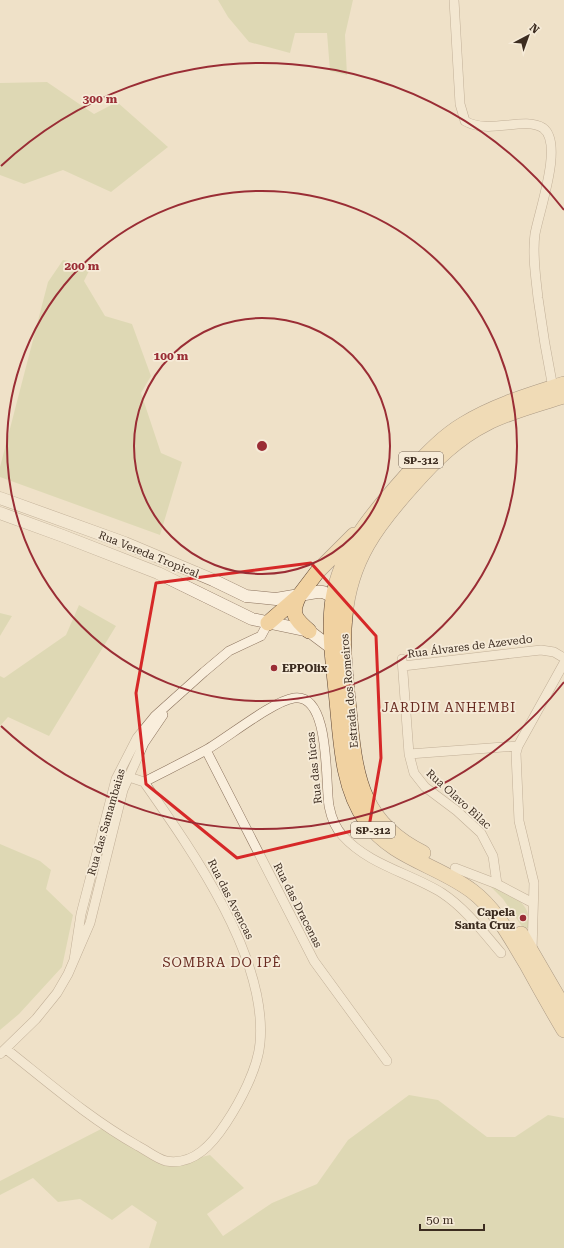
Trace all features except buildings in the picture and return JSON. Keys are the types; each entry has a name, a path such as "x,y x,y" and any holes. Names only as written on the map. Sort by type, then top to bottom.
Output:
{"main road":[{"name":"Estrada dos Romeiros","path":"560,390 496,408 455,430 420,461 370,518 346,560 334,597 331,626 338,646 360,786 368,806 381,823 397,838 455,868 478,883 499,902 516,925 564,1008"},
{"name":"Estrada dos Romeiros","path":"560,390 471,432 444,452 411,486 381,521 359,558 346,603 338,646 344,763 350,789 359,811 373,830 391,846 461,884 491,909 507,930 564,1030"},
{"path":"268,623 299,596 318,571 370,518"},
{"path":"299,596 294,615 296,620 309,631"}],"street":[{"path":"454,0 460,104 465,121 476,126 491,127 533,124 546,131 553,143 553,160 538,222 535,252 538,298 560,390"},
{"name":"Rua Vereda Tropical","path":"0,498 125,543 246,596 276,599 323,592 334,597"},
{"name":"Rua Vereda Tropical","path":"0,513 158,573 252,619 268,623"},
{"path":"268,623 309,631 338,646"},
{"name":"Rua das Samambaias","path":"74,960 81,914 116,778 137,738 156,716 223,655 261,636 268,623"},
{"name":"Rua Álvares de Azevedo","path":"403,663 542,650 554,652 564,659"},
{"path":"532,953 532,874 519,821 516,762 518,746 564,659"},
{"name":"Rua Olavo Bilac","path":"403,663 411,766 419,781 457,811 477,829 487,842 493,856 497,884"},
{"name":"Rua das Iúcas","path":"144,782 206,750 285,701 297,698 305,700 313,705 322,726 329,808 341,835 363,853 442,893 465,912 501,953"},
{"name":"Rua das Samambaias","path":"3,1051 49,1004 65,979 90,923 123,790 146,739 173,701"},
{"path":"409,754 518,746"},
{"name":"Rua das Dracenas","path":"206,750 314,962 387,1061"},
{"path":"129,777 144,782"},
{"name":"Rua das Avencas","path":"3,1051 100,1123 165,1160 185,1159 210,1146 241,1097 258,1057 261,1032 260,1015 255,989 244,951 232,924 191,848 144,782"},
{"path":"108,809 117,812"},
{"path":"455,868 497,884 533,903"}],"highlighted area":[{"path":"311,563 376,636 381,758 369,827 237,858 146,784 136,693 156,583"}],"green space":[{"path":"218,0 353,0 345,35 347,75 330,71 327,33 295,33 290,53 249,42 228,17"},
{"path":"47,82 94,114 117,102 168,147 111,192 63,170 24,184 0,175 0,83"},
{"path":"63,260 92,265 84,281 105,316 132,324 151,376 141,393 161,453 182,462 160,535 0,477 0,467 48,282"},
{"path":"79,605 116,626 49,736 8,717 0,726 0,676 4,678 66,635"},
{"path":"0,613 12,616 0,636"},
{"path":"0,844 40,861 51,870 46,889 73,915 62,967 19,1014 0,1030"},
{"path":"483,879 508,892 522,903 527,910 529,918 528,928 523,928 503,899"},
{"path":"409,1095 438,1100 487,1137 515,1137 548,1115 564,1118 564,1248 149,1248 157,1222 132,1205 112,1220 80,1199 58,1202 33,1178 0,1195 0,1181 103,1128 167,1165 210,1155 244,1188 207,1214 223,1236 272,1203 317,1184 348,1140"}],"place":[{"name":"EPPOlix","path":"274,668"},
{"name":"Capela Santa Cruz","path":"523,918"}],"district":[{"name":"JARDIM ANHEMBI","path":"449,707"},
{"name":"SOMBRA DO IPÊ","path":"222,962"}]}
